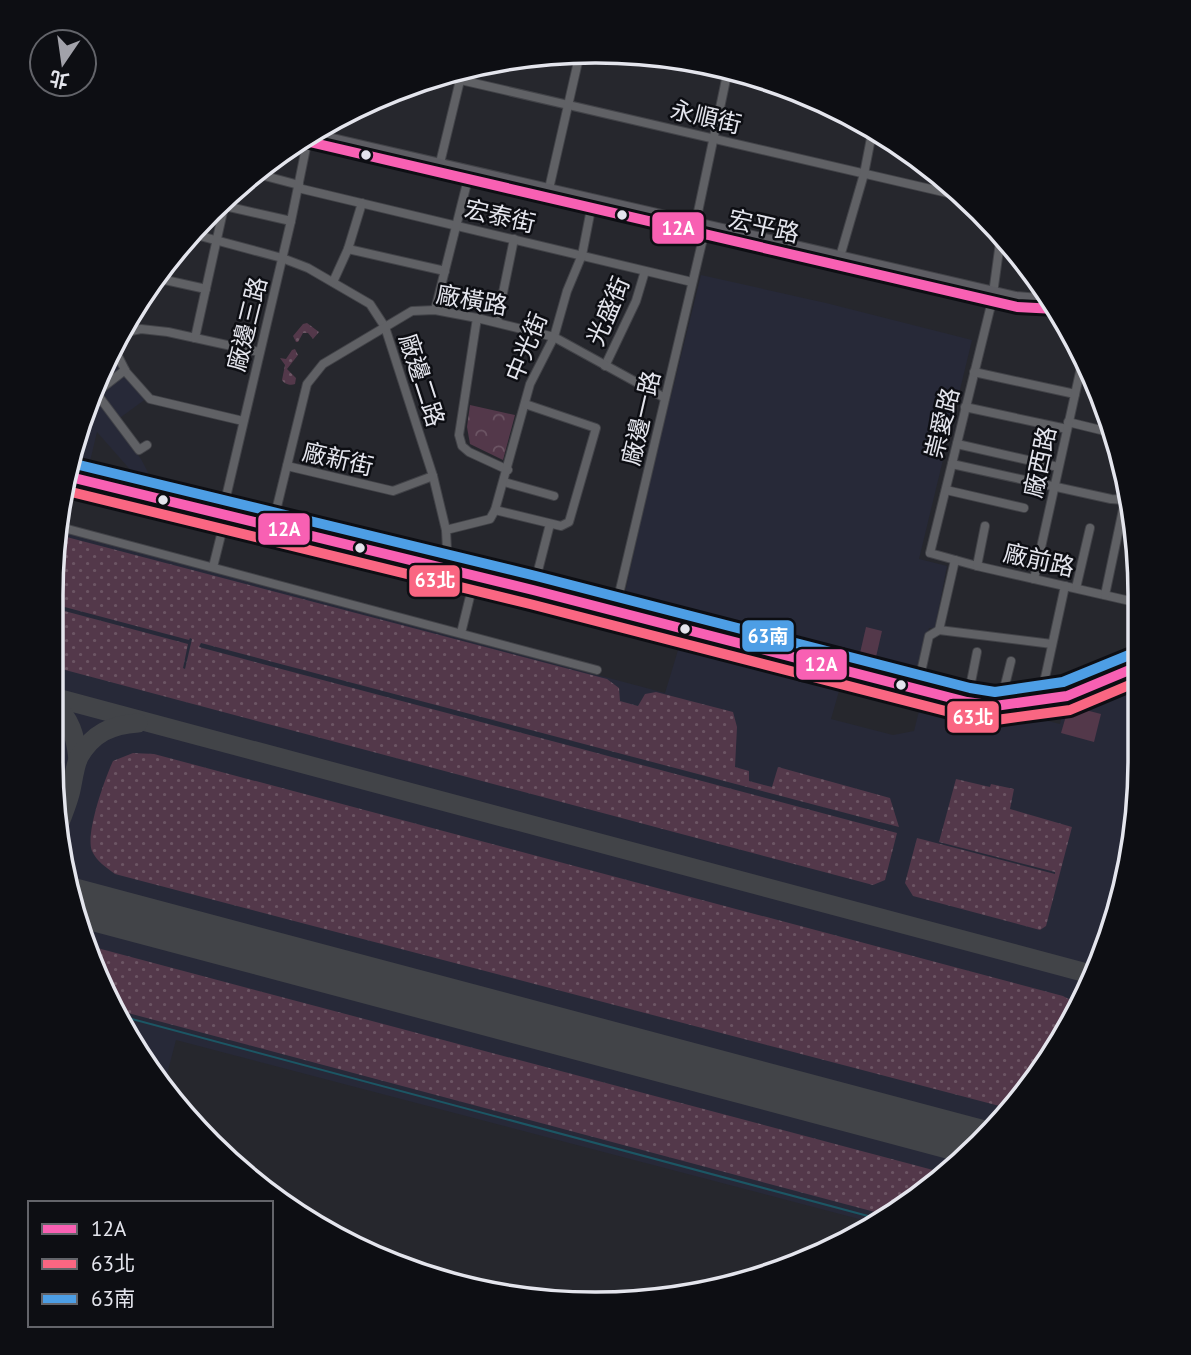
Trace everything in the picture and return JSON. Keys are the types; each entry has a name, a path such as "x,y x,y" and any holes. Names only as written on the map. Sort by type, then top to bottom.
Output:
{"street":[{"path":"548,193 578,64"},
{"name":"永順街","path":"461,80 944,192"},
{"name":"廠邊一路","path":"615,611 692,282 698,229 727,80"},
{"path":"439,169 460,81"},
{"path":"839,261 870,140"},
{"name":"宏平路","path":"319,141 993,297 1027,308 1044,309"},
{"name":"廠邊三路","path":"213,567 305,150"},
{"name":"宏平路","path":"439,169 467,179 548,193"},
{"name":"宏泰街","path":"266,177 362,203 692,282"},
{"path":"435,310 467,179"},
{"path":"333,282 348,249 362,203"},
{"name":"中光街","path":"495,510 530,384 554,337 567,291 582,256 592,203"},
{"path":"234,204 291,221"},
{"path":"195,338 223,216"},
{"name":"廠邊二路","path":"202,237 282,258 308,268 370,304 385,327 433,476 446,530 448,569"},
{"path":"497,322 514,239"},
{"name":"崇愛路","path":"930,553 993,297 999,248"},
{"path":"348,249 445,271"},
{"name":"光盛街","path":"606,366 636,301 645,271"},
{"path":"167,280 206,289"},
{"name":"宏平路","path":"993,297 1038,299"},
{"name":"廠橫路","path":"385,327 412,312 435,310 497,322 554,337 665,398"},
{"path":"477,318 459,435 462,446 469,452 508,470"},
{"name":"廠新街","path":"385,327 323,364 307,384 287,466 393,491 433,476"},
{"path":"133,331 167,332 259,352"},
{"path":"119,358 125,370 150,399 243,421"},
{"path":"107,385 125,370"},
{"path":"974,372 1075,394"},
{"name":"廠西路","path":"1034,579 1080,376"},
{"path":"102,398 139,450 147,445"},
{"path":"446,530 490,519 495,510 561,526 572,517 596,428 525,404"},
{"path":"965,408 1102,431"},
{"path":"957,444 1059,467"},
{"path":"952,464 1119,500"},
{"path":"272,527 287,466"},
{"path":"76,478 533,590 967,702 1000,705 1066,696 1128,671"},
{"path":"504,482 554,496"},
{"path":"946,490 1024,508"},
{"path":"1105,595 1122,516"},
{"path":"533,590 550,524"},
{"path":"977,566 985,526"},
{"path":"1076,588 1090,528"},
{"path":"68,529 597,670"},
{"name":"廠前路","path":"930,553 1128,600"},
{"path":"939,630 955,560"},
{"path":"461,633 475,576"},
{"path":"1040,701 1065,586"},
{"path":"917,690 929,636 939,630 1052,644"},
{"path":"967,702 977,652"},
{"path":"1000,705 1011,661"}],"shaded area":[{"path":"701,275 972,340 919,559 947,566 935,628 929,628 916,681 766,644 761,630 743,624 730,635 622,606 668,399 670,400"},
{"path":"119,359 147,398 117,420 101,399"},
{"path":"100,403 141,459 151,478 146,489 139,487 134,474 97,432 87,474 78,471"},
{"path":"67,533 665,693 682,637 843,677 831,719 893,735 914,731 922,699 993,717 1046,711 1048,721 1060,724 1063,711 1068,705 1128,687 1127,794 1118,863 1100,931 1073,995 1038,1055 996,1111 947,1160 920,1182 863,1220 176,1040 167,1075 134,1026 118,995 91,931 73,863 64,794 63,760 63,596"}],"green space":[{"path":"307,323 319,332 313,339 308,333 303,333 296,342 293,336"},
{"path":"295,349 298,355 287,369 296,378 295,384 290,385 282,380 285,365 280,358 286,359"},
{"path":"470,405 515,415 503,460 470,444 467,427"},
{"path":"67,537 607,679 619,688 620,701 638,706 645,694 656,692 733,712 737,727 735,767 749,771 749,781 772,787 778,767 890,798 899,827 201,643 199,647 897,833 885,880 873,885 63,669 63,611 188,644 183,668 185,669 192,639 63,607"},
{"path":"866,627 882,631 876,657 860,653"},
{"path":"1074,707 1101,714 1094,742 1061,733 1068,709"},
{"path":"133,753 154,754 1070,1000 1038,1055 1000,1106 115,874 94,855 91,843 93,820 113,761"},
{"path":"956,779 990,787 991,784 1014,789 1010,809 1072,827 1046,926 1040,930 913,896 905,883 917,838 1055,874 939,842"},
{"path":"98,948 934,1170 876,1212 127,1013"}],"waterway":[{"path":"130,1019 869,1216"}],"taxiway":[{"path":"63,700 1083,972"},
{"path":"63,714 71,728 78,759"},
{"path":"66,807 77,761 90,742 111,728 138,723"}],"runway":[{"path":"83,905 968,1140"}],"transit line":[{"name":"12A","path":"315,143 1017,307 1043,308"},
{"name":"63南","path":"79,465 536,576 970,688 995,692 1063,682 1128,655"},
{"name":"12A","path":"76,478 533,590 967,702 995,706 1067,696 1128,671"},
{"name":"63北","path":"73,492 530,604 965,716 996,720 1070,710 1128,686"}]}
